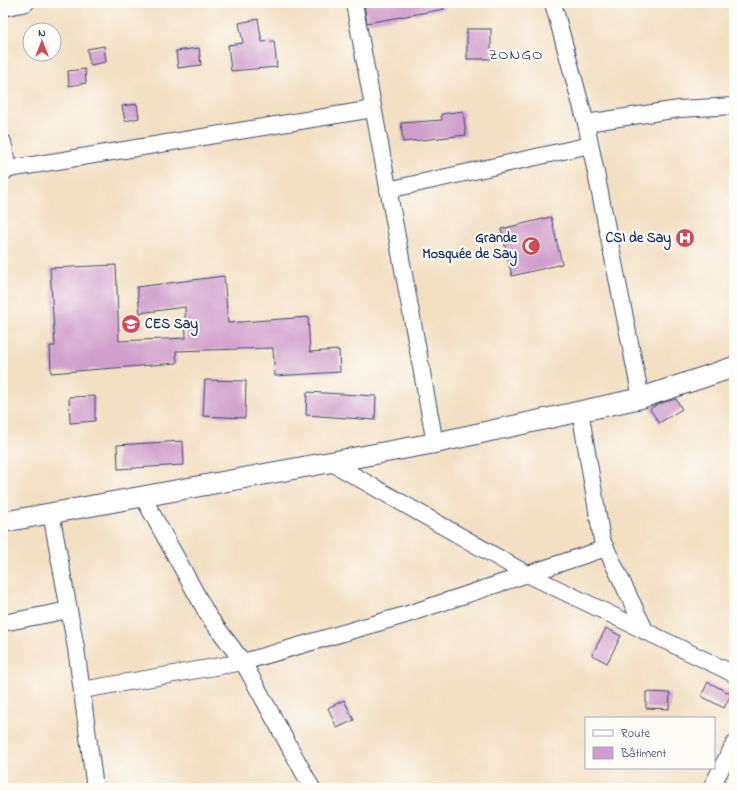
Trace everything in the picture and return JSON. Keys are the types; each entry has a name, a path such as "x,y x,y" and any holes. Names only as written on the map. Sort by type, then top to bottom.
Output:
{"street":[{"path":"3,8 26,3"},
{"path":"354,3 435,442"},
{"path":"552,3 586,124 641,398"},
{"path":"586,124 679,109 734,106"},
{"path":"3,142 6,170 374,109"},
{"path":"388,190 590,145"},
{"path":"3,522 435,442 641,398 734,367"},
{"path":"580,411 602,540 646,632"},
{"path":"330,462 527,574 734,674"},
{"path":"143,497 209,617 243,662 312,788"},
{"path":"51,513 82,690 95,788"},
{"path":"82,690 243,662 405,615 606,548"},
{"path":"3,622 69,610"},
{"path":"711,788 734,745"}],"building":[{"path":"364,3 443,3 444,9 367,23"},
{"path":"258,19 262,42 274,41 277,67 231,71 228,45 243,43 239,23"},
{"path":"467,29 491,29 491,59 467,59"},
{"path":"104,46 106,62 90,65 87,49"},
{"path":"199,48 201,65 178,68 176,51"},
{"path":"85,69 86,83 69,86 68,71"},
{"path":"137,104 139,118 125,121 122,106"},
{"path":"463,111 466,135 403,142 401,123 442,120 441,114"},
{"name":"Grande Mosquée de Say","path":"551,217 562,264 512,276 501,229"},
{"path":"116,265 119,341 186,338 185,307 140,313 137,287 224,276 228,323 308,317 310,352 339,350 340,372 275,376 273,348 176,351 177,363 51,373 50,346 55,346 50,268"},
{"path":"205,380 246,381 245,418 203,416"},
{"path":"307,392 376,396 375,420 306,415"},
{"path":"95,396 95,421 70,423 69,397"},
{"path":"676,399 682,409 659,423 650,409 658,404"},
{"path":"183,441 184,465 118,469 117,445"},
{"path":"606,628 621,636 607,663 592,655"},
{"path":"708,682 731,694 724,708 701,696"},
{"path":"646,692 670,693 669,709 646,708"},
{"path":"344,700 354,720 337,728 328,708"}],"place":[{"name":"CSI de Say","path":"685,238"},
{"name":"Grande Mosquée de Say","path":"531,246"},
{"name":"CES Say","path":"131,324"}],"district":[{"name":"ZONGO","path":"516,55"}]}
